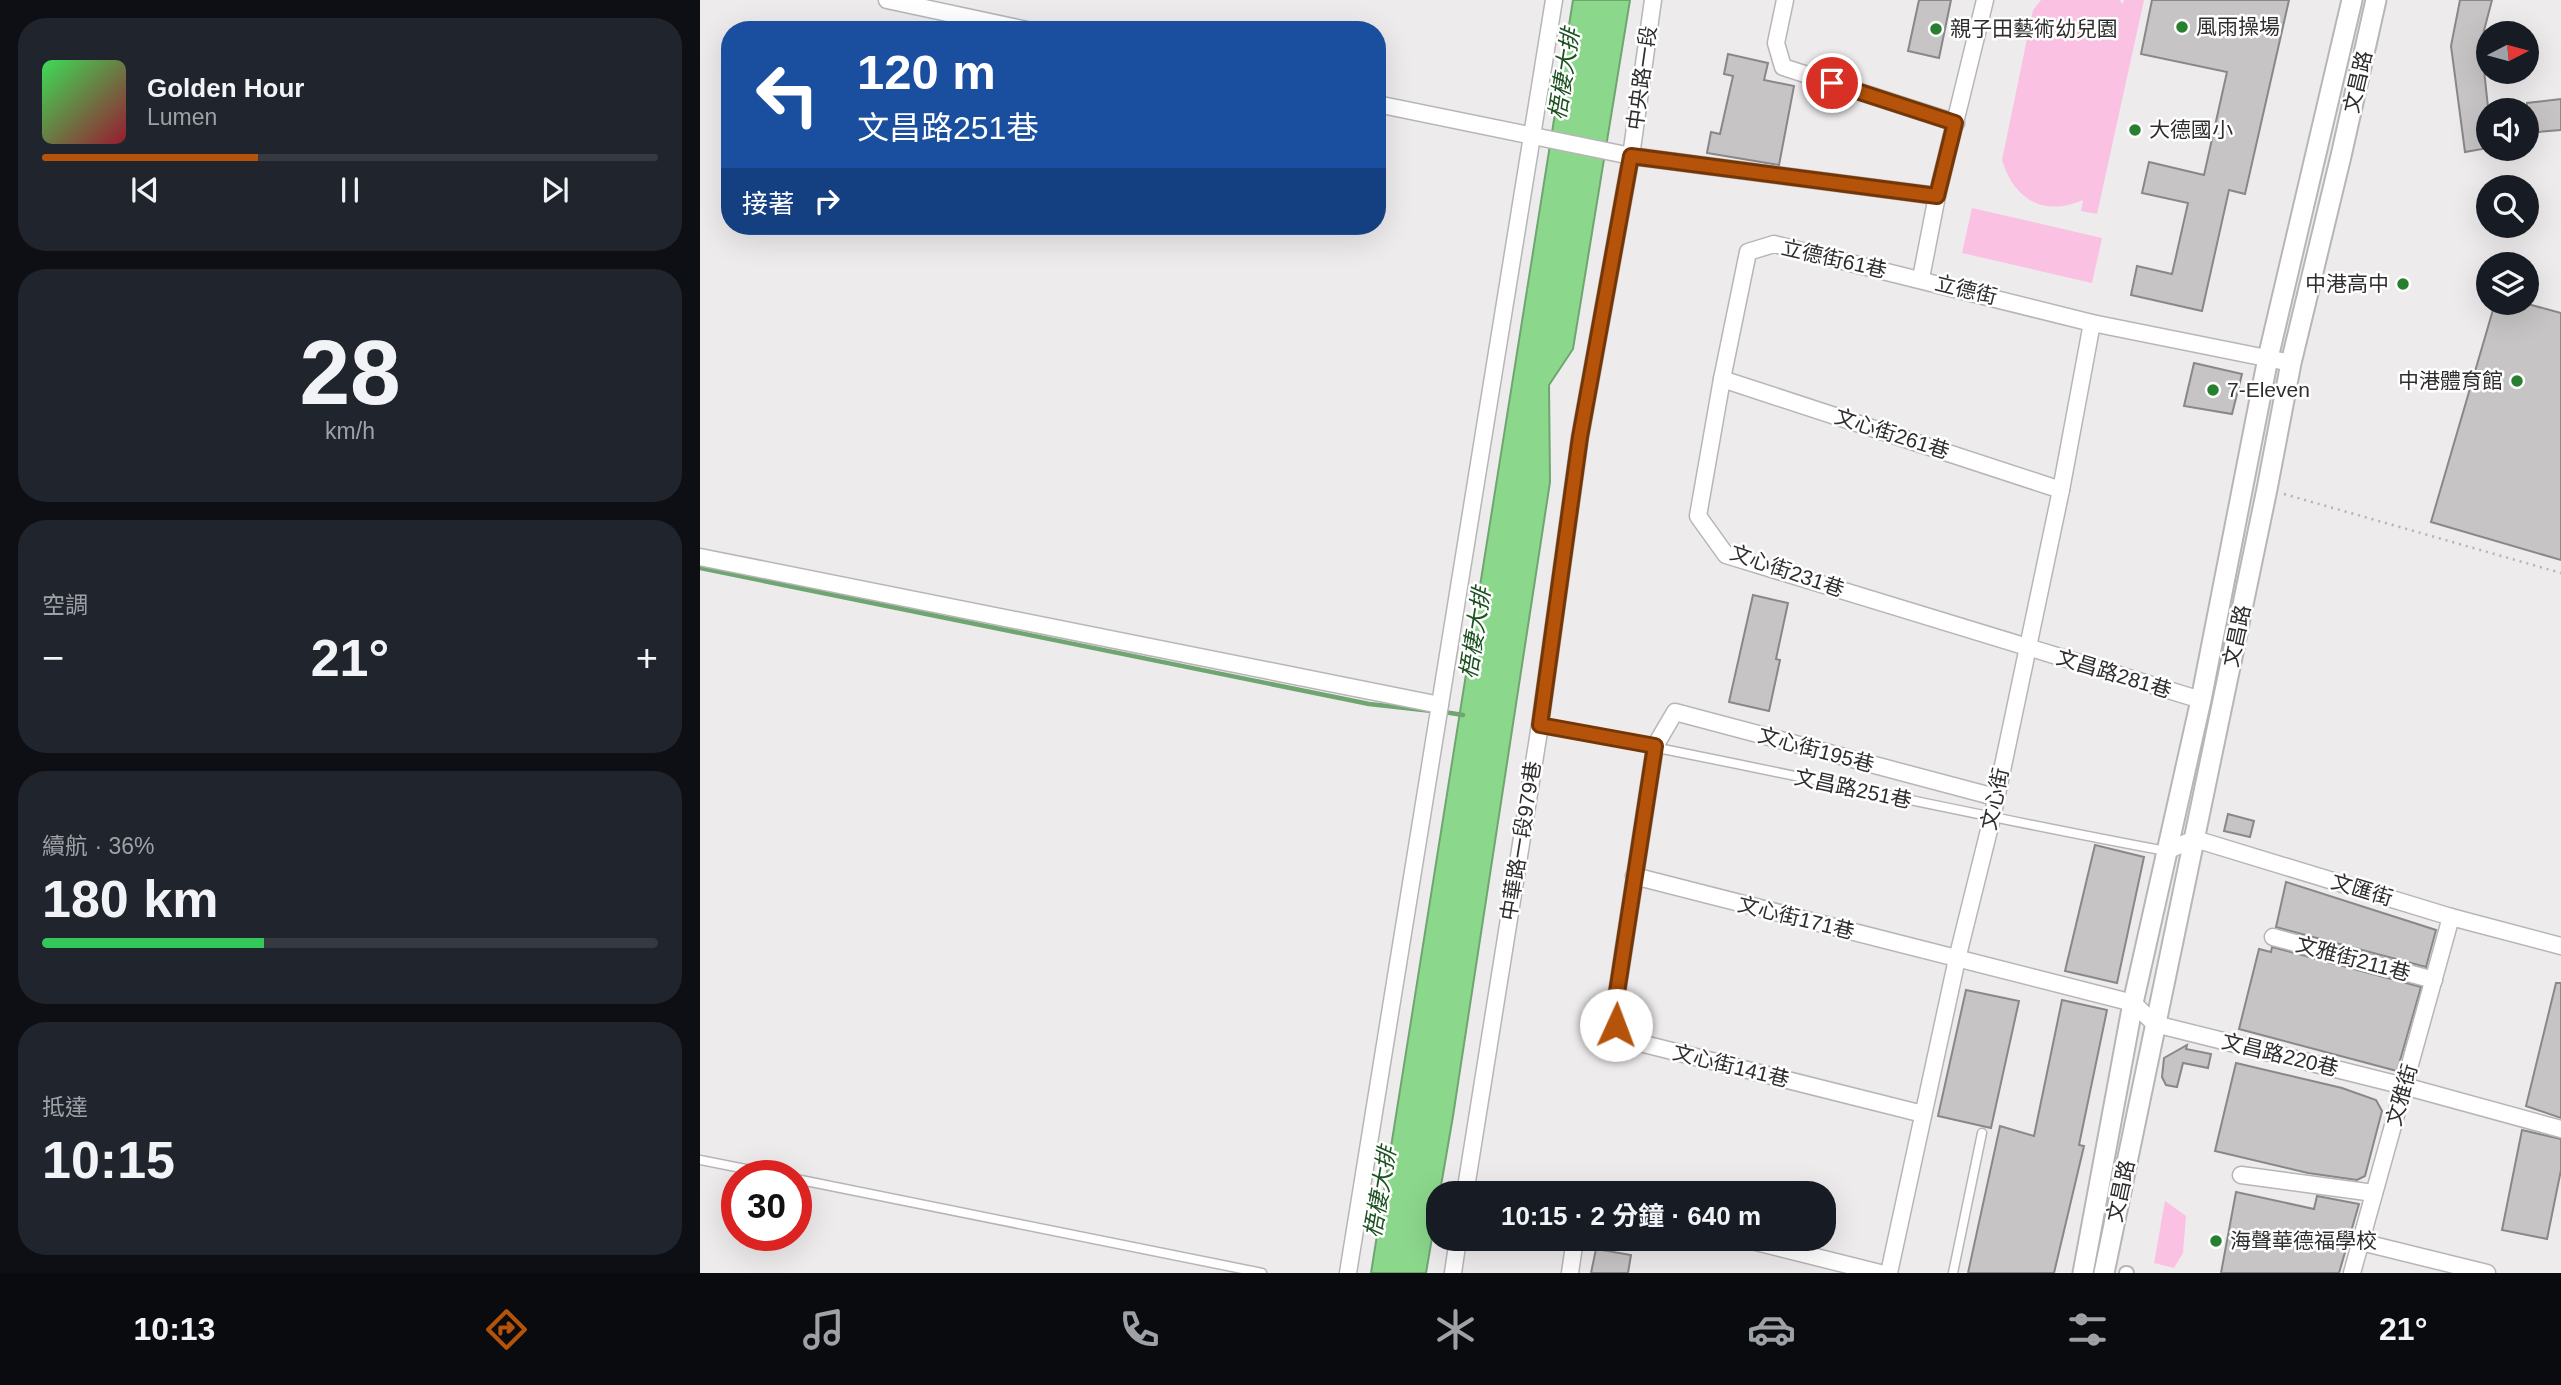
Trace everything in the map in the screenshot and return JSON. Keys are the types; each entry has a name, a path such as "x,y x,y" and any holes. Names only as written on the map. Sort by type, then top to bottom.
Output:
{"street":[{"path":"887,0 985,21"},
{"path":"1348,1273 1554,0"},
{"name":"中央路一段","path":"1631,156 1653,0"},
{"path":"1785,0 1776,43 1783,67 1955,123"},
{"name":"立德街","path":"1985,0 1937,196 1921,278 2092,323 2291,363"},
{"name":"文昌路","path":"2083,1273 2133,1003 2201,700 2268,358 2352,0"},
{"name":"文昌路","path":"2104,1273 2291,363 2342,156 2376,0"},
{"path":"1386,106 1631,156 1937,196"},
{"name":"中華路一段979巷","path":"1467,1181 1540,725 1580,437 1631,156"},
{"name":"立德街61巷","path":"1748,252 1774,244 1921,278"},
{"name":"文心街231巷","path":"1748,252 1698,516 1726,555 2028,647"},
{"name":"文心街","path":"1889,1273 1957,959 1992,818 2061,490 2092,323"},
{"name":"文心街261巷","path":"1722,379 2061,490"},
{"path":"700,557 1440,705"},
{"name":"文昌路281巷","path":"2028,647 2201,700"},
{"name":"文心街195巷","path":"1655,746 1675,712 1995,797"},
{"name":"文心街141巷","path":"1655,746 1614,1012 1616,1025 1623,1034 1636,1041 1923,1114"},
{"path":"2166,851 2195,839"},
{"name":"文匯街","path":"2195,839 2451,917 2561,946"},
{"name":"文心街171巷","path":"1634,876 2133,1003"},
{"name":"文雅街","path":"2352,1273 2451,917"},
{"name":"文雅街211巷","path":"2273,937 2434,980"},
{"path":"2133,1003 2155,1024"},
{"name":"文昌路220巷","path":"2155,1024 2404,1086 2561,1129"},
{"path":"2241,1175 2374,1193"},
{"path":"2361,1242 2487,1273"},
{"path":"1453,1273 1456,1251"},
{"path":"1570,1273 1573,1251"},
{"path":"1792,1251 1880,1273"}],"lane":[{"name":"文昌路251巷","path":"1540,725 1655,746 1992,818 2166,851"},
{"path":"1953,1273 1982,1133"},
{"path":"700,1160 721,1164"},
{"path":"812,1182 1262,1273"}],"path":[{"path":"2267,489 2561,573"}],"shaded area":[{"path":"2041,0 2119,0 2123,4 2124,0 2144,0 2097,214 2081,211 2083,200 2056,207 2032,201 2014,186 2002,160 2033,10"},
{"path":"1972,208 2102,238 2092,283 1962,253"},
{"path":"2165,1201 2186,1216 2183,1253 2174,1268 2154,1263"}],"water":[{"name":"梧棲大排","path":"1573,0 1630,0 1573,349 1549,385 1550,482 1442,1181 1426,1181 1426,1251 1430,1251 1426,1273 1371,1273"}],"building":[{"path":"1919,0 1951,0 1939,58 1908,51"},
{"path":"2152,0 2289,0 2245,194 2229,190 2202,311 2131,295 2137,266 2172,274 2188,203 2142,193 2149,162 2204,175 2227,72 2141,54"},
{"path":"2460,0 2492,0 2486,21 2476,21 2476,84 2486,84 2487,98 2476,98 2476,150 2465,152 2451,46"},
{"path":"1728,54 1768,63 1764,80 1794,86 1779,165 1707,153 1711,132 1720,134 1733,76 1724,74"},
{"path":"2561,99 2561,130 2539,132 2539,102"},
{"path":"2539,307 2561,313 2561,560 2431,522 2491,315 2539,315"},
{"name":"7-Eleven","path":"2194,363 2242,374 2232,414 2184,406"},
{"path":"1753,595 1788,603 1776,659 1780,660 1769,711 1729,702"},
{"path":"2228,814 2254,821 2250,837 2224,831"},
{"path":"2095,845 2144,857 2117,983 2065,971"},
{"path":"2286,882 2436,930 2426,967 2276,927"},
{"path":"2272,947 2421,987 2397,1071 2239,1029 2259,949 2271,952"},
{"path":"2556,983 2561,983 2561,1118 2526,1106"},
{"path":"1966,990 2019,1001 1991,1128 1938,1116"},
{"path":"2062,1000 2107,1010 2079,1145 2084,1146 2054,1273 1968,1273 2000,1126 2034,1136"},
{"path":"2187,1045 2186,1049 2211,1054 2208,1068 2183,1063 2177,1087 2166,1085 2162,1077 2164,1058"},
{"path":"2236,1063 2342,1088 2376,1100 2382,1111 2365,1176 2357,1180 2308,1173 2215,1151"},
{"path":"2522,1130 2561,1139 2561,1170 2547,1239 2502,1230"},
{"path":"2236,1192 2314,1209 2317,1196 2359,1204 2339,1273 2221,1273"},
{"path":"1596,1251 1631,1255 1628,1273 1591,1273"}],"waterway":[{"path":"700,568 1369,704 1432,711"},
{"path":"1444,712 1463,715"}],"place":[{"name":"風雨操場","path":"2182,27"},
{"name":"親子田藝術幼兒園","path":"1936,29"},
{"name":"大德國小","path":"2135,130"},
{"name":"中港高中","path":"2403,284"},
{"name":"中港體育館","path":"2517,381"},
{"name":"7-Eleven","path":"2213,390"},
{"name":"海聲華德福學校","path":"2216,1241"}],"route":[{"path":"1616,1025 1614,1012 1655,746 1540,725 1580,437 1631,156 1937,196 1955,123 1832,83"}]}
